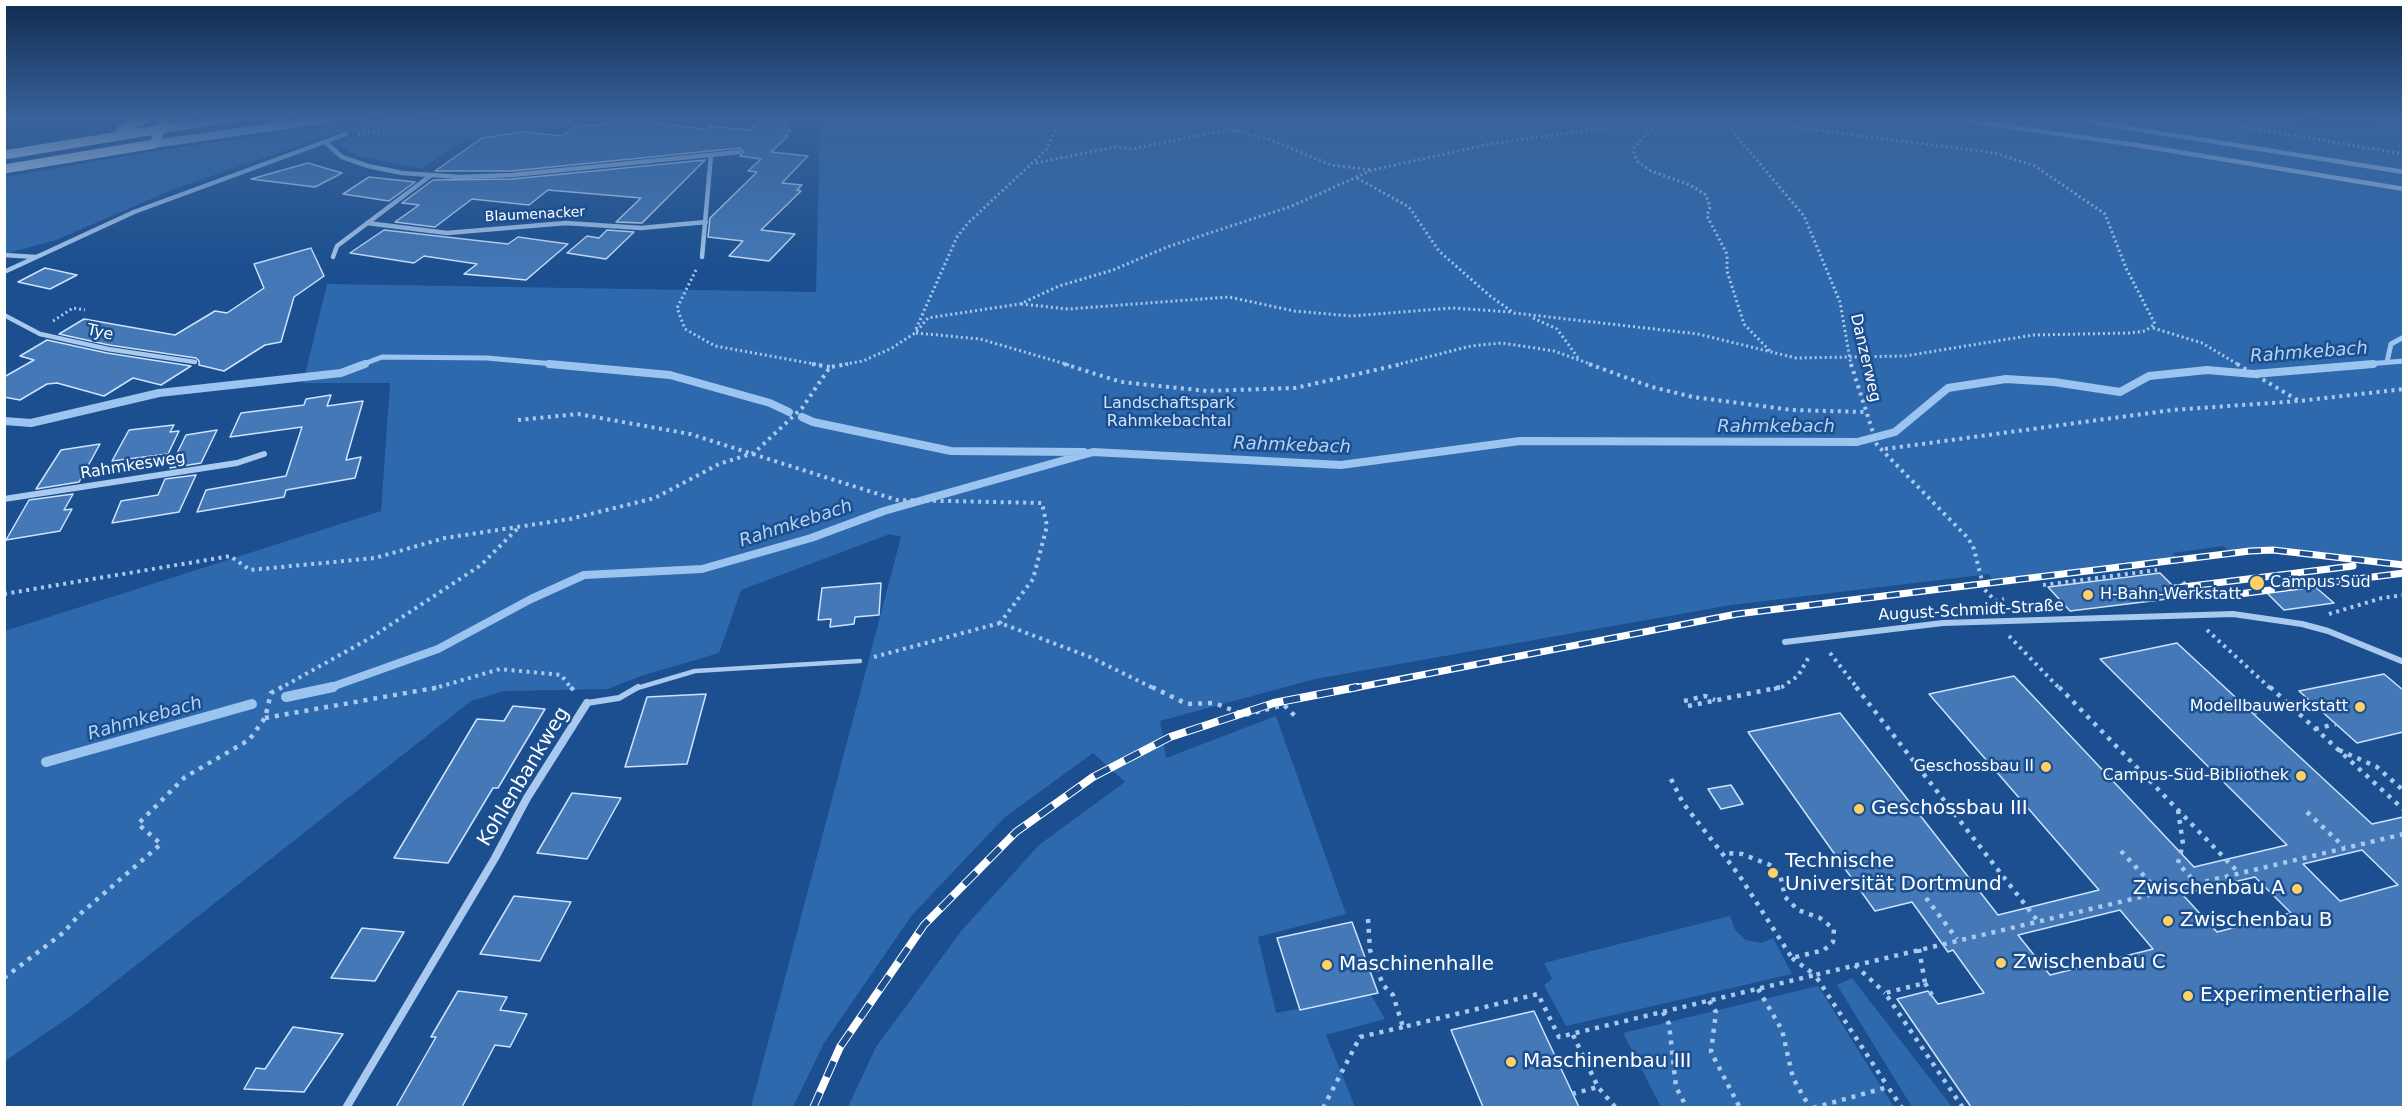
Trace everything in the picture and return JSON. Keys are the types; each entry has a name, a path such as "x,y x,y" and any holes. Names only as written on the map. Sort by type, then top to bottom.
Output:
{"street":[{"path":"4,272 134,212 249,170"},
{"path":"384,170 430,176 512,175 563,170"},
{"path":"702,257 710,170"},
{"path":"2289,170 2403,189"},
{"path":"333,257 337,246 430,176"},
{"name":"Blaumenacker","path":"367,223 447,233 566,223 641,228 705,222"},
{"path":"4,255 36,257"},
{"name":"Tye","path":"4,315 34,332 108,350 195,362"},
{"name":"Rahmkesweg","path":"4,500 237,463 264,454"},
{"name":"August-Schmidt-Straße","path":"1785,642 1818,636 1943,622 2233,614 2302,624 2353,640 2403,662"},
{"name":"Kohlenbankweg","path":"346,1107 495,858 526,798 587,703"}],"lane":[{"name":"Kohlenbankweg","path":"587,703 619,698 635,688 695,671 860,661"}],"path":[{"path":"915,333 924,307 957,237 968,223 1027,170"},
{"path":"1020,304 1059,286 1113,270 1167,247 1284,209 1372,170"},
{"path":"1649,170 1690,185 1706,195 1710,207 1707,216 1727,254 1727,271 1744,324 1758,341 1772,352"},
{"name":"Danzerweg","path":"1765,170 1804,216 1840,302 1850,358 1877,445 1884,449 1968,538 1974,549 1984,589 1991,596"},
{"path":"2041,170 2105,214 2126,268 2150,312 2155,324 2153,328"},
{"path":"1358,178 1409,207 1439,251 1490,296 1514,313 1541,320 1557,329 1579,359"},
{"path":"692,278 677,308 686,328 715,346 830,367 863,361 892,348 915,333 928,318 1020,304 1068,309 1229,297 1294,311 1351,316 1452,308 1514,313 1698,334 1796,358 1914,355 2033,335 2130,333 2153,328 2202,343 2299,401"},
{"path":"34,332 74,309 85,310"},
{"path":"915,333 980,339 1006,345 1121,382 1208,391 1295,388 1330,382 1471,346 1502,343 1554,351 1652,387 1693,397 1792,410 1865,412"},
{"path":"4,594 230,556 250,570 375,558 445,538 570,519 656,498 719,464 754,453 802,408 830,367"},
{"path":"1884,449 2172,410 2299,401 2403,389"},
{"path":"518,420 578,414 690,434 754,453 767,461 897,500 1042,503 1047,526 1034,579 1000,623"},
{"path":"4,978 63,933 79,915 161,844 138,824 185,777 249,740 265,718 271,693 372,637 481,565 519,527"},
{"path":"2043,585 2157,570"},
{"path":"2183,582 2201,602"},
{"path":"2302,624 2346,607 2403,595"},
{"path":"1995,601 2004,599"},
{"path":"1996,621 2239,872"},
{"path":"860,661 1000,623 1090,657 1187,704 1214,703 1245,715 1284,705 1298,719"},
{"path":"2205,629 2403,810"},
{"path":"1818,636 2037,920"},
{"path":"1688,706 1782,687 1798,676 1808,656 1826,647"},
{"path":"265,718 441,687 500,669 561,675 569,689 587,703"},
{"path":"1684,701 1705,696 1716,700"},
{"path":"2253,713 2288,705"},
{"path":"2314,729 2336,724"},
{"path":"2334,747 2377,767 2403,791"},
{"path":"1671,779 1683,803 1723,853 1792,958 1815,975 1902,1107"},
{"path":"2178,810 2183,844 2178,863 2195,882"},
{"path":"2307,812 2344,847"},
{"path":"1323,1107 1360,1037 1538,994 1559,1037 1573,1035 1957,939 2403,834"},
{"path":"2121,851 2158,891"},
{"path":"1723,853 1742,854 1770,866 1780,874 1785,897 1798,910 1820,918 1834,929 1833,942 1824,950 1792,958"},
{"path":"1926,898 1957,939"},
{"path":"1368,919 1371,950 1383,985 1393,995 1403,1027"},
{"path":"1919,949 1925,983 1935,997 1934,999"},
{"path":"1855,965 1885,993 1963,1107"},
{"path":"1885,993 1925,983"},
{"path":"1758,989 1782,1030 1793,1078 1811,1107 1888,1087"},
{"path":"1709,1001 1716,1012 1711,1052 1740,1107"},
{"path":"1663,1012 1669,1024 1676,1087 1687,1107"},
{"path":"1573,1035 1599,1087 1616,1107"},
{"path":"1572,1094 1599,1087"}],"green space":[{"path":"46,170 229,170 174,189 56,240 5,254 5,177"},
{"name":"Landschaftspark Rahmkebachtal","path":"819,170 2403,170 2403,562 2357,563 2268,551 2235,555 2223,546 2172,553 2181,562 1995,584 1989,574 1731,605 1315,679 1160,721 1166,758 1276,716 1346,914 1258,937 1276,1013 1371,995 1385,1019 1326,1035 1355,1107 1189,1108 1188,1105 1177,1108 848,1107 876,1047 962,930 1039,845 1125,782 1093,753 1005,817 912,915 824,1043 793,1107 751,1107 901,537 890,534 741,590 719,653 641,676 608,689 504,691 471,701 78,1011 5,1061 5,631 381,511 390,383 303,383 327,284 816,292"},
{"path":"1730,916 1735,930 1746,940 1761,943 1773,938 1792,974 1566,1026 1544,985 1552,979 1544,963"},
{"path":"1852,978 1952,1107 1912,1107 1837,985"},
{"path":"1818,986 1894,1107 1661,1107 1623,1033"}],"building":[{"path":"283,170 331,170 342,173 315,187 251,179"},
{"path":"437,170 523,170 512,171 435,171"},
{"path":"605,170 695,170 642,223 616,222 641,198 548,190 529,205 472,199 435,227 395,222 419,205 402,203 433,180 512,179"},
{"path":"795,170 782,183 802,185 797,190 801,191 761,230 795,234 769,261 729,256 743,241 708,237 710,218 757,172 748,171"},
{"path":"369,177 415,182 389,201 343,194"},
{"path":"384,230 508,244 518,237 568,244 526,280 464,274 477,264 424,256 414,263 350,253"},
{"path":"607,230 634,232 606,259 567,253 587,236 599,238"},
{"path":"311,248 324,276 294,297 281,342 265,345 224,371 199,365 196,358 109,345 59,334 84,319 175,335 215,311 227,313 264,288 254,264"},
{"path":"45,268 77,275 50,289 18,282"},
{"path":"47,340 107,353 191,366 161,385 133,378 104,396 57,383 47,384 20,400 4,397 4,377 34,360 20,356"},
{"path":"331,395 327,406 363,401 346,460 361,457 355,478 286,490 284,497 197,512 206,490 286,476 302,427 230,437 241,413 304,405 306,399"},
{"path":"174,425 170,432 179,431 168,454 112,461 129,430"},
{"path":"217,430 201,463 170,468 186,435"},
{"path":"100,444 79,482 36,489 61,450"},
{"path":"196,475 179,512 112,523 121,501 158,495 165,479"},
{"path":"73,494 64,510 72,509 60,531 6,540 29,500"},
{"path":"2160,573 2184,597 2070,611 2048,587"},
{"path":"881,583 879,615 855,617 854,624 830,627 831,619 818,620 822,588"},
{"name":"Campus Süd","path":"2313,585 2334,603 2284,610 2265,591"},
{"path":"2177,643 2372,824 2403,817 2403,1107 1971,1107 1897,999 1928,991 1938,1004 1984,993 1953,950 1948,952 1912,902 1875,911 1748,732 1840,713 1998,915 2099,890 1929,694 2014,676 2194,867 2287,845 2100,659","holes":["2362,850 2398,885 2340,901 2303,864","2255,877 2291,913 2217,932 2182,894","2120,910 2153,949 2050,975 2018,935"]},
{"name":"Modellbauwerkstatt","path":"2384,674 2403,690 2403,732 2357,743 2299,691"},
{"path":"706,694 687,764 625,767 647,697"},
{"path":"513,706 545,709 498,788 493,788 448,863 394,858 477,719 504,721"},
{"path":"1731,785 1743,804 1721,809 1708,789"},
{"path":"572,793 621,798 587,859 537,853"},
{"path":"514,896 571,902 540,961 480,954"},
{"name":"Maschinenhalle","path":"1352,922 1378,993 1300,1010 1277,938"},
{"path":"362,928 404,932 375,981 331,978"},
{"path":"458,991 507,997 500,1010 527,1014 510,1047 495,1045 462,1107 396,1107 436,1037 431,1037"},
{"name":"Maschinenbau III","path":"1534,1011 1579,1107 1483,1107 1451,1030"},
{"path":"293,1027 343,1034 304,1092 244,1089 256,1068 265,1069"}],"waterway":[{"name":"Rahmkebach","path":"2387,362 2391,344 2404,337"},
{"path":"361,365 382,357 487,358 565,365"},
{"name":"Rahmkebach","path":"2355,365 2404,361"},
{"path":"4,421 31,423 159,393 341,373 365,364"},
{"path":"549,364 670,375 770,403 789,412"},
{"name":"Rahmkebach","path":"330,688 438,649 531,599 584,575 702,569 811,538 884,511 1093,452 1341,465 1520,441 1857,442 1895,432 1948,388 2006,379 2054,382 2120,392 2149,376 2207,370 2254,374 2373,364"},
{"path":"802,417 813,422 951,451 1084,452"},
{"name":"Rahmkebach","path":"286,697 330,688"},
{"name":"Rahmkebach","path":"46,762 252,704"}],"railway":[{"path":"1349,689 1737,614 2250,551 2273,550 2404,565"},
{"path":"2175,588 2353,566"},
{"path":"2223,596 2404,573"},
{"path":"813,1108 840,1047 924,925 1016,832 1093,777 1170,737 1274,703 1357,687"}],"place":[{"name":"Campus Süd","path":"2257,583"},
{"name":"H-Bahn-Werkstatt","path":"2088,595"},
{"name":"Modellbauwerkstatt","path":"2360,707"},
{"name":"Geschossbau II","path":"2046,767"},
{"name":"Campus-Süd-Bibliothek","path":"2301,776"},
{"name":"Geschossbau III","path":"1859,809"},
{"name":"Technische Universität Dortmund","path":"1773,873"},
{"name":"Zwischenbau A","path":"2297,889"},
{"name":"Zwischenbau B","path":"2168,921"},
{"name":"Zwischenbau C","path":"2001,963"},
{"name":"Maschinenhalle","path":"1327,965"},
{"name":"Experimentierhalle","path":"2188,996"},
{"name":"Maschinenbau III","path":"1511,1062"}]}
